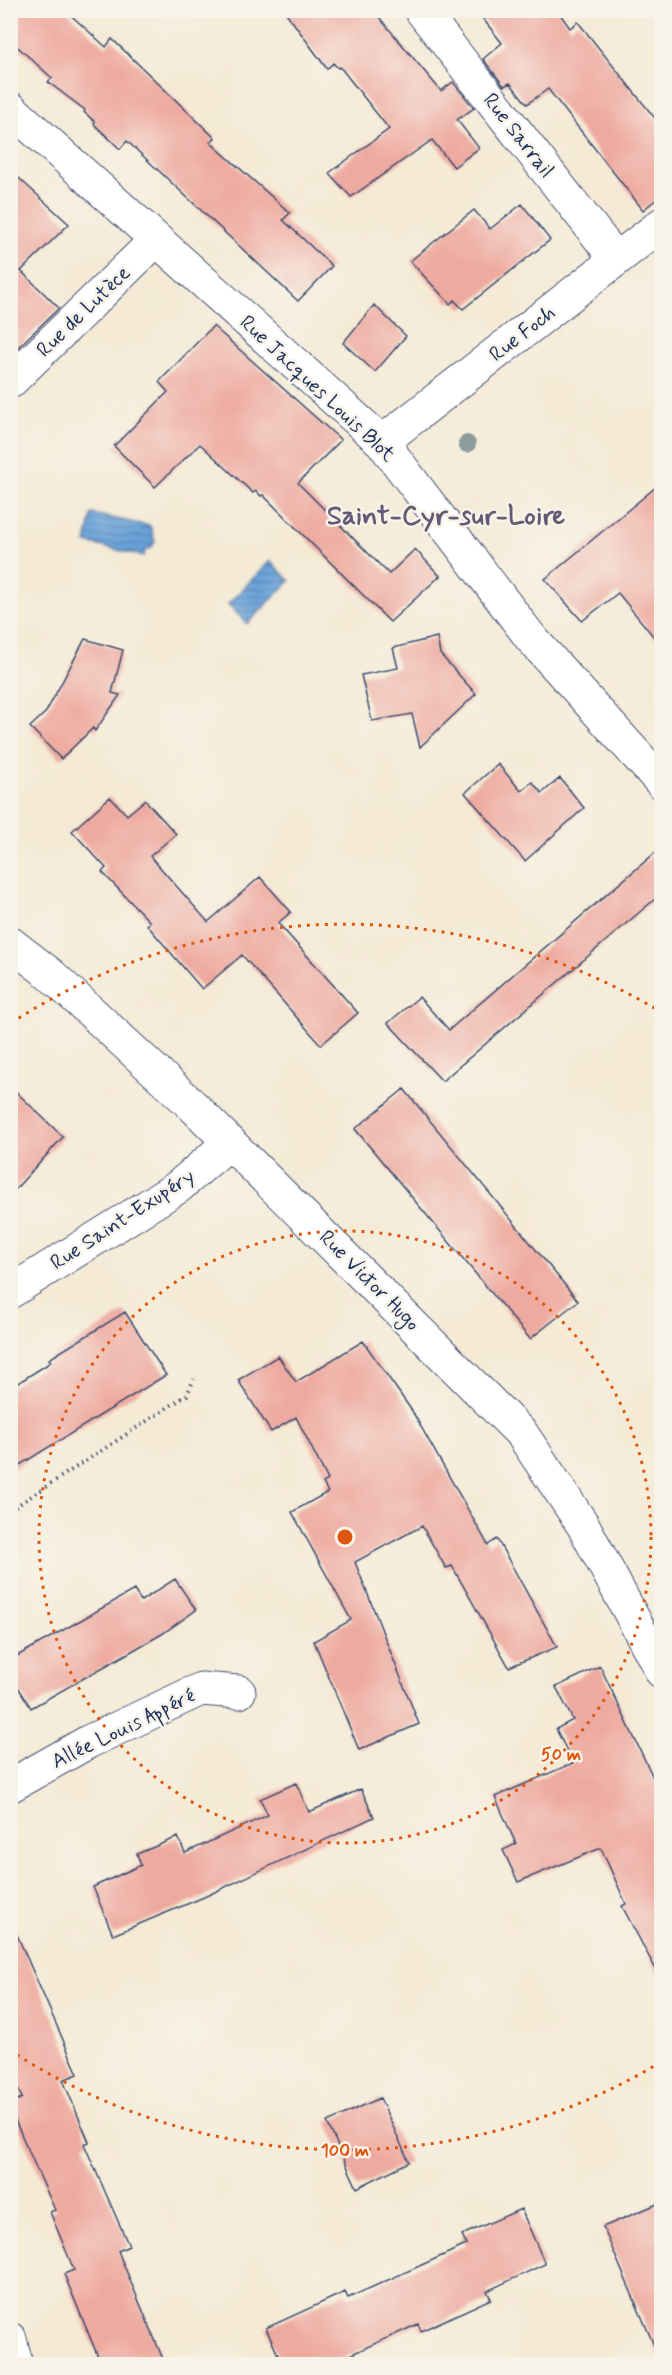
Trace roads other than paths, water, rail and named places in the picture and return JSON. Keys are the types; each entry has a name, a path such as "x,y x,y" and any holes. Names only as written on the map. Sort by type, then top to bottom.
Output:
{"street":[{"name":"Rue Sarrail","path":"421,10 616,259"},
{"name":"Rue Jacques Louis Blot","path":"10,108 382,442 531,638 662,783"},
{"name":"Rue Foch","path":"382,442 662,224"},
{"name":"Rue de Lutèce","path":"10,382 156,240"},
{"name":"Rue Victor Hugo","path":"10,943 50,974 230,1142 522,1434 583,1525 662,1672"},
{"name":"Rue Saint-Exupéry","path":"10,1292 178,1187 230,1142"},
{"name":"Allée Louis Appéré","path":"14,1777 201,1689 240,1692"},
{"path":"10,2339 16,2364"}],"water":[{"path":"92,514 150,526 155,542 151,548 145,550 144,556 86,543"},
{"path":"270,561 290,581 247,624 228,604"}],"district":[{"name":"Saint-Cyr-sur-Loire","path":"446,515"}]}
